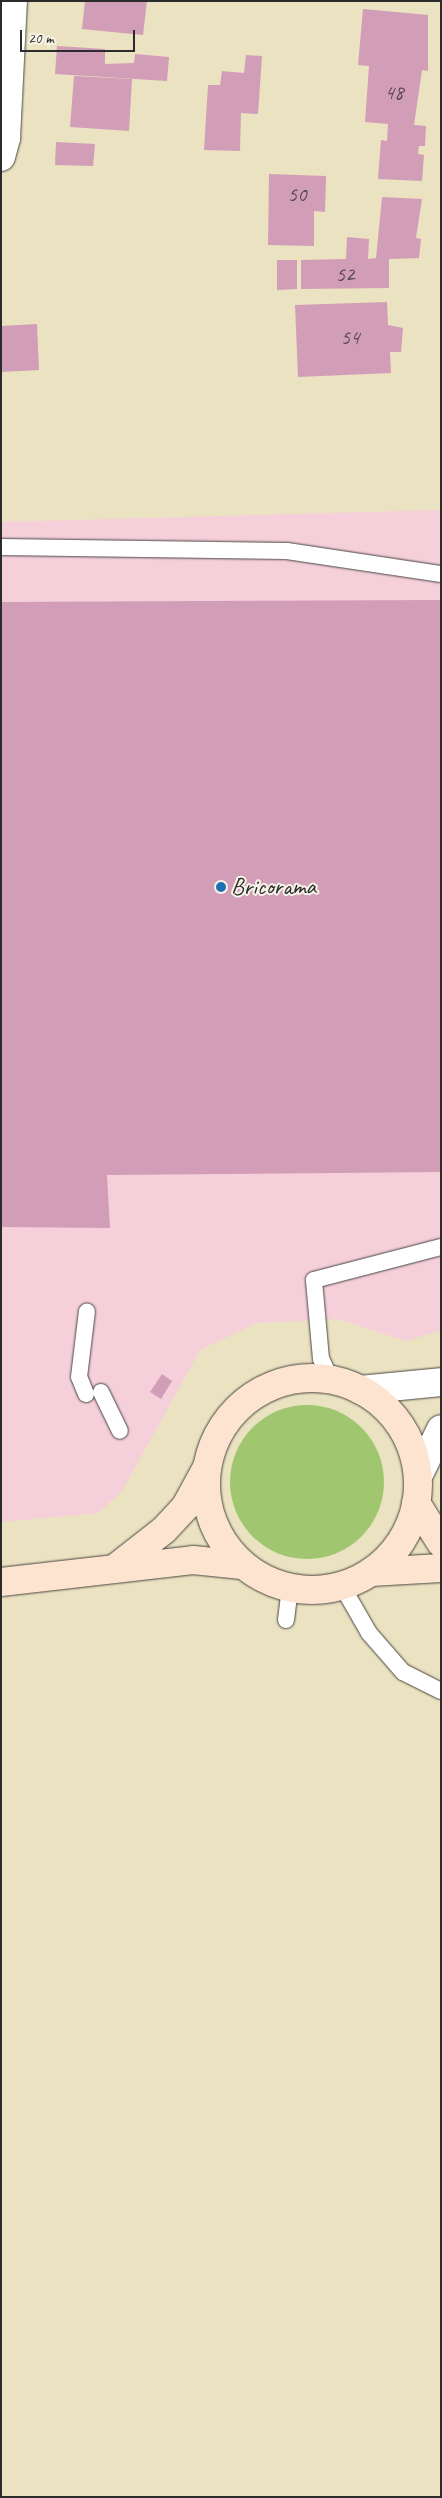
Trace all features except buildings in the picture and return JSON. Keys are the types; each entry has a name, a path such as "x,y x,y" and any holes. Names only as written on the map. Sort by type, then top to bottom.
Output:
{"main road":[{"path":"118,1566 164,1530 186,1506 207,1466 226,1422 258,1393 299,1379 331,1380 360,1390 395,1419 411,1446 418,1476 416,1503 405,1536 371,1572 342,1586 290,1588 264,1580 242,1564 224,1544 212,1520 206,1493 207,1466"},
{"path":"416,1503 441,1543"},
{"path":"1,1582 42,1580 118,1566 194,1560 242,1564"},
{"path":"371,1572 441,1568"}],"street":[{"path":"1,157 6,138 13,1"},
{"path":"360,1390 441,1382"},
{"path":"418,1476 441,1429"}],"lane":[{"path":"1,547 288,551 441,574"},
{"path":"331,1380 321,1359 314,1280 441,1247"},
{"path":"86,1311 79,1377 94,1393 120,1430"},
{"path":"342,1586 369,1632 403,1672 441,1690"},
{"path":"286,1620 290,1588"}],"shaded area":[{"name":"Bricorama","path":"441,510 441,1330 406,1341 338,1319 257,1323 200,1350 122,1491 98,1513 1,1522 1,522"}],"green space":[{"path":"307,1405 337,1410 362,1427 379,1452 384,1482 379,1512 362,1537 337,1554 307,1559 277,1554 252,1537 235,1512 230,1482 235,1452 252,1427 277,1410"}],"place":[{"name":"Bricorama","path":"221,887"}]}
